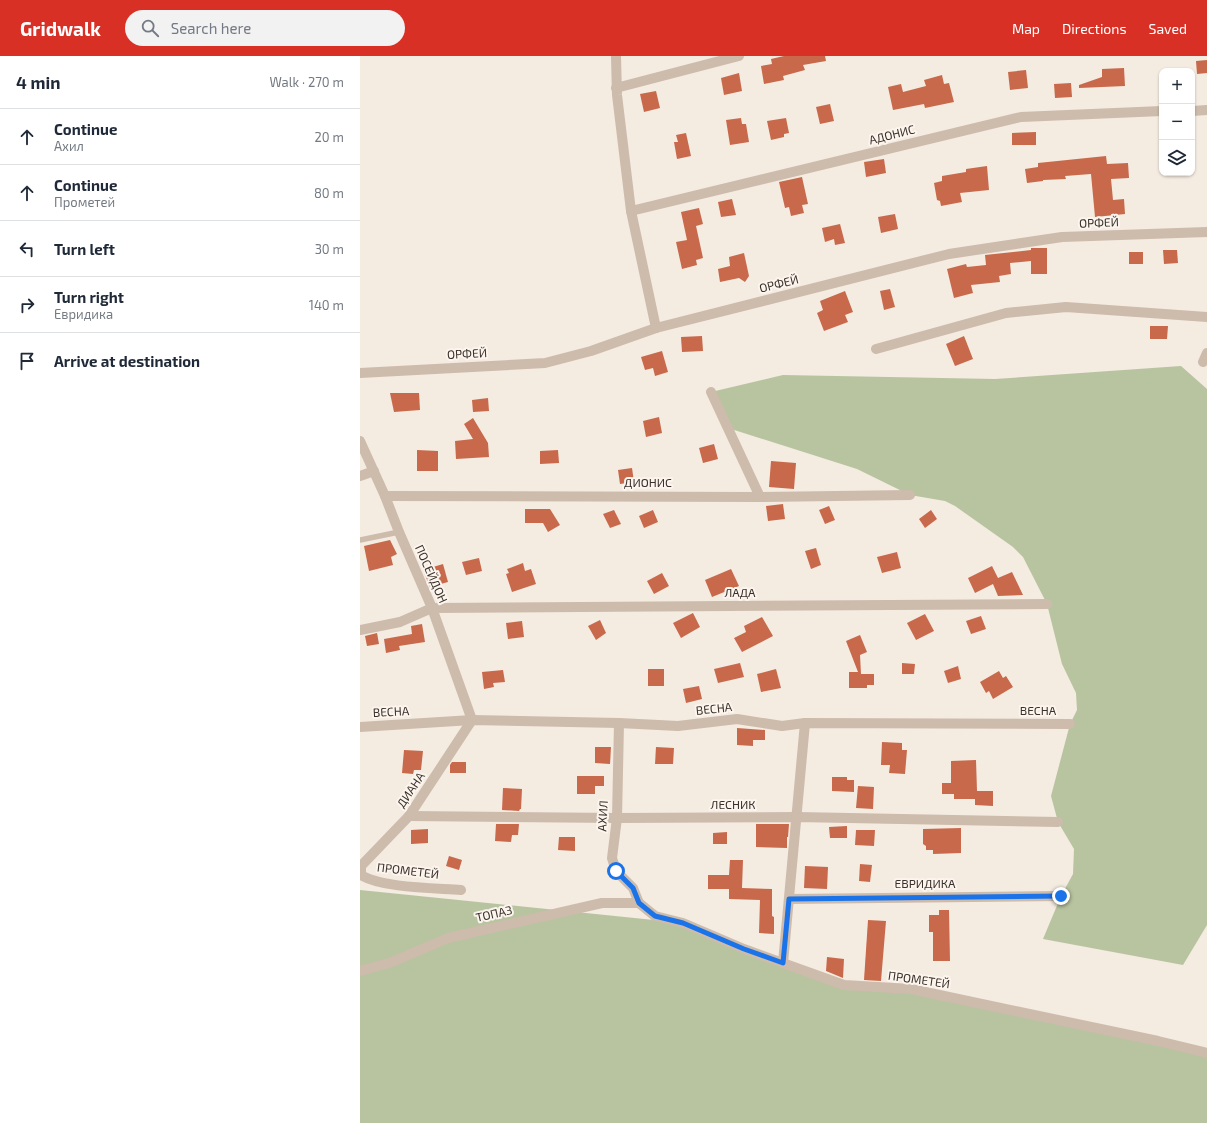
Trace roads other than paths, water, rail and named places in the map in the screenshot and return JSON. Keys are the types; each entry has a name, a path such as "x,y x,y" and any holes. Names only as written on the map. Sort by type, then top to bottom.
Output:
{"street":[{"path":"616,56 616,88 631,211 656,328"},
{"path":"616,88 739,56"},
{"path":"1195,110 1207,110"},
{"name":"АДОНИС","path":"631,211 1021,118 1159,111"},
{"name":"ОРФЕЙ","path":"360,373 545,363 590,351 656,328 949,254 1062,237 1207,232"},
{"path":"876,349 1006,313 1066,307 1207,317"},
{"path":"711,392 760,497"},
{"name":"ПОСЕЙДОН","path":"360,441 432,608 472,720"},
{"path":"360,476 374,471"},
{"name":"ДИОНИС","path":"385,496 760,497 910,495"},
{"name":"ЛАДА","path":"432,608 1047,604"},
{"path":"360,630 400,622 432,608"},
{"name":"ВЕСНА","path":"360,727 472,720 619,723 678,726 736,719 782,726 805,723 1070,724"},
{"name":"ДИАНА","path":"361,866 409,816 472,720"},
{"name":"АХИЛ","path":"619,723 616,818 612,858 616,871 633,888 639,903"},
{"path":"783,963 805,723"},
{"name":"ЛЕСНИК","path":"409,816 616,818 796,817 1058,822"},
{"name":"ПРОМЕТЕЙ","path":"361,866 361,875 386,884 461,890"},
{"name":"ЕВРИДИКА","path":"789,899 1061,896"},
{"name":"ТОПАЗ","path":"360,970 392,962 448,938 602,903 639,903"},
{"name":"ПРОМЕТЕЙ","path":"639,903 655,916 683,923 744,949 844,985 911,989 1158,1041 1207,1053"}],"lane":[{"path":"360,540 399,532"}]}
